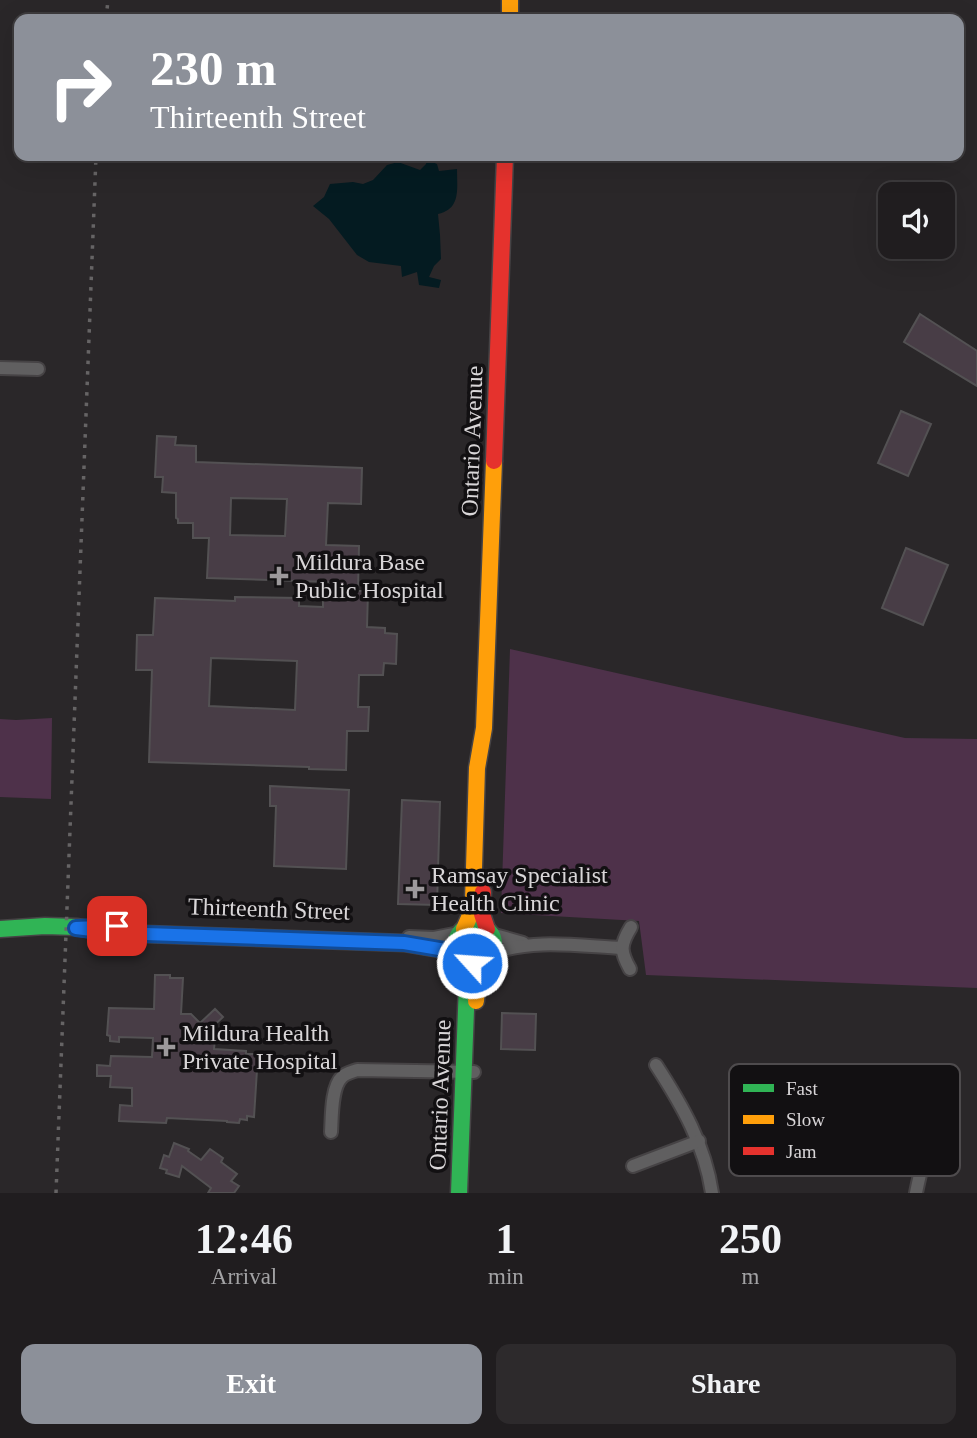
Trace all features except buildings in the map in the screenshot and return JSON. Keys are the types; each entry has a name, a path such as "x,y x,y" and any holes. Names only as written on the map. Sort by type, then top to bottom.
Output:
{"street":[{"name":"Ontario Avenue","path":"461,931 471,914 473,901 477,768 484,728 505,161"},
{"path":"0,368 38,369"},
{"name":"Ontario Avenue","path":"484,728 487,751 482,914 489,931"},
{"name":"Thirteenth Street","path":"0,920 116,933 404,943 459,954"},
{"path":"530,944 475,925 461,931 456,946 459,954 472,963 505,949 530,944 622,948"},
{"name":"Thirteenth Street","path":"0,929 45,926"},
{"name":"Thirteenth Street","path":"76,928 117,926 422,938 434,938 461,931"},
{"path":"629,969 622,948 631,927"},
{"path":"488,957 494,944 489,931"},
{"name":"Ontario Avenue","path":"459,954 465,965 467,984 467,1193"},
{"name":"Ontario Avenue","path":"459,1193 477,988 488,957"},
{"path":"656,1065 699,1141 712,1193"},
{"path":"331,1132 337,1083 348,1072 468,1072"},
{"path":"632,1166 699,1141"}],"shaded area":[{"path":"510,649 905,738 977,739 977,988 646,975 639,921 501,913"},
{"path":"52,718 51,799 0,797 0,719"}],"water":[{"path":"430,161 437,164 439,171 457,169 454,203 451,208 438,214 441,259 429,277 441,280 439,288 419,285 417,272 402,277 401,266 369,262 357,255 329,219 313,206 324,197 330,184 363,184 373,180 387,165 398,162 420,170"}],"railway":[{"path":"107,14 108,0"},
{"path":"56,1193 96,161"}],"traffic: fast":[{"path":"475,925 488,931 494,944 488,957 475,963 462,957 456,944 462,931 475,925"},
{"path":"0,929 76,927 116,933 404,943 457,952"},
{"path":"459,1193 467,984 465,965 461,957"}],"traffic: slow":[{"path":"510,0 510,14"},
{"path":"464,929 473,901 477,768 484,728 494,461"},
{"path":"476,1001 484,960"}],"traffic: jam":[{"path":"494,461 505,161"},
{"path":"483,892 482,914 487,929"}],"place":[{"name":"Mildura Base Public Hospital","path":"279,576"},
{"name":"Ramsay Specialist Health Clinic","path":"415,889"},
{"name":"Mildura Health Private Hospital","path":"166,1047"}],"route":[{"path":"117,926 76,928 116,933 404,943 457,952 472,963"}]}
